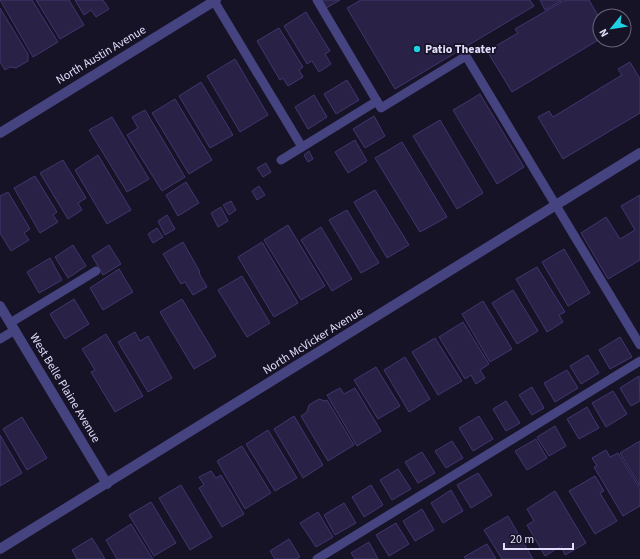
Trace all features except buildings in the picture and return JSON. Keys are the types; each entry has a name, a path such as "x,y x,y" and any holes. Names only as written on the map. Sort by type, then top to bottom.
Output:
{"street":[{"name":"North Austin Avenue","path":"0,133 215,1"},
{"name":"North McVicker Avenue","path":"0,549 640,153"},
{"name":"West Belle Plaine Avenue","path":"0,306 107,484"}],"lane":[{"path":"317,0 381,108 466,56 640,345"},
{"path":"215,1 302,147"},
{"path":"281,160 377,101"},
{"path":"0,340 13,327 96,271"},
{"path":"317,559 640,362"}],"place":[{"name":"Patio Theater","path":"417,49"}]}
